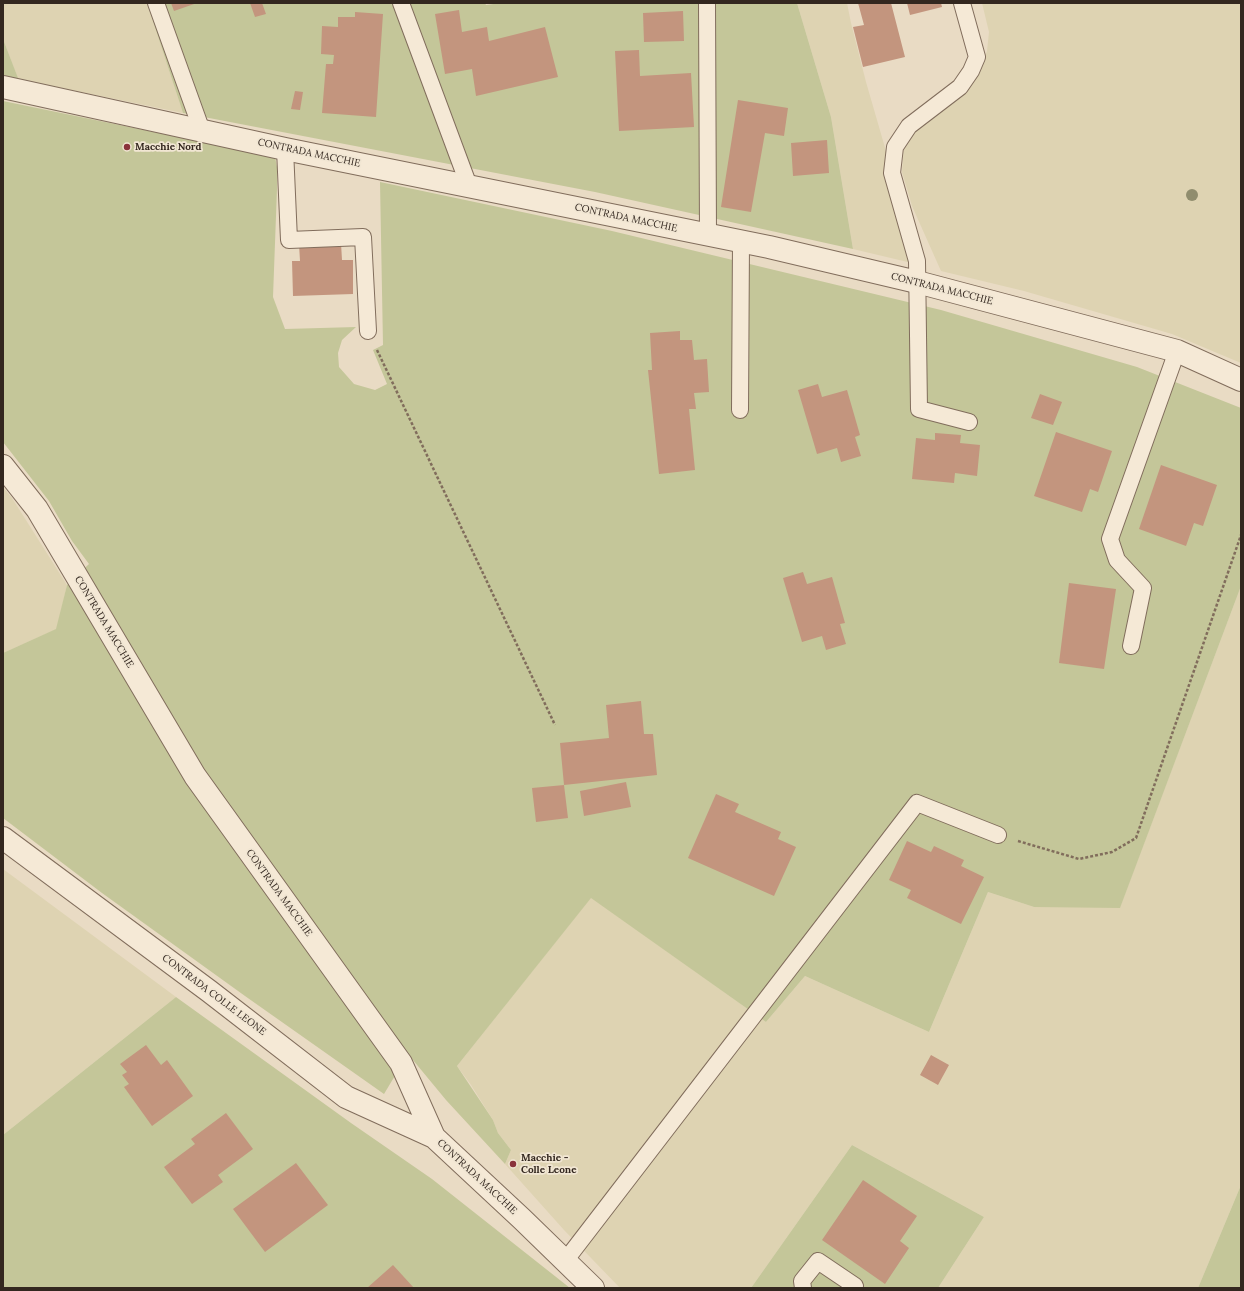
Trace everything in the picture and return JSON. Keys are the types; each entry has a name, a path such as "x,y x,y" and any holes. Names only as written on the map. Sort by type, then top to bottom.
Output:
{"street":[{"name":"CONTRADA MACCHIE","path":"3,87 285,149 741,241 917,282 1177,352 1241,380"},
{"name":"CONTRADA MACCHIE","path":"3,466 37,509 195,776 401,1063 434,1137 593,1288"},
{"name":"CONTRADA COLLE LEONE","path":"3,838 209,991 346,1097 434,1137"}],"lane":[{"path":"156,3 202,131"},
{"path":"402,3 469,186"},
{"path":"707,3 708,235"},
{"path":"962,3 977,57 960,87 909,126 895,147 892,172 917,261 919,409 969,422"},
{"path":"285,149 289,240 363,236 368,331"},
{"path":"740,410 741,241"},
{"path":"1130,646 1142,588 1117,560 1110,539 1177,352"},
{"path":"565,1261 917,803 998,835"},
{"path":"803,1288 802,1281 818,1261 855,1286"}],"path":[{"path":"368,331 555,725"},
{"path":"998,835 1079,859 1112,852 1136,838 1241,535"}],"shaded area":[{"path":"3,3 147,3 183,113 18,79 3,39"},
{"path":"797,3 847,3 866,82 916,264 853,249 831,117"},
{"path":"982,3 1241,3 1241,363 1172,334 1024,291 941,271 912,206 902,172 904,145 915,125 979,71 987,51 989,32"},
{"path":"3,487 12,498 67,585 57,629 3,653"},
{"path":"1241,586 1241,1185 1198,1288 938,1288 984,1217 852,1145 751,1288 620,1288 564,1230 505,1164 511,1150 498,1133 493,1120 457,1066 591,897 766,1022 805,976 929,1032 988,892 1034,907 1120,907"},
{"path":"3,869 176,997 3,1135"}],"green space":[{"path":"147,3 485,3 486,5 501,3 797,3 831,117 853,249 595,192 183,113"},
{"path":"3,39 18,78 18,79 3,75"},
{"path":"3,101 275,157 277,167 277,189 273,297 285,329 356,327 342,340 338,353 339,367 354,384 375,390 387,384 373,350 383,345 380,182 612,231 941,310 1137,367 1241,408 1241,586 1120,908 1034,907 988,892 929,1032 805,976 766,1022 591,898 457,1066 493,1120 498,1133 511,1150 505,1164 446,1100 408,1054 384,1094 102,893 3,818 3,653 56,629 67,585 89,564 72,541 49,501 3,442"},
{"path":"176,997 351,1123 432,1179 570,1288 3,1288 3,1135"},
{"path":"852,1145 984,1217 938,1288 751,1288"},
{"path":"1241,1185 1241,1288 1198,1288"}],"building":[{"path":"171,3 197,3 174,11"},
{"path":"250,3 262,3 266,14 255,17"},
{"path":"858,3 891,3 905,57 863,67 853,27 864,25"},
{"path":"907,3 941,3 942,7 910,15"},
{"path":"459,10 462,32 487,27 489,41 545,27 558,77 476,96 472,69 445,74 435,14"},
{"path":"683,11 684,41 644,42 643,13"},
{"path":"355,12 383,14 376,117 322,113 326,64 333,64 334,55 321,54 322,26 338,27 338,17 355,17"},
{"path":"639,50 640,76 691,73 694,127 619,131 615,51"},
{"path":"295,91 303,92 300,110 291,109"},
{"path":"738,100 788,108 784,136 765,133 751,212 721,207"},
{"path":"827,140 829,173 793,176 791,143"},
{"path":"341,243 342,260 353,260 353,294 293,296 292,261 300,261 299,244"},
{"path":"680,331 680,340 692,340 694,360 707,359 709,392 694,393 696,409 689,409 695,470 659,474 648,370 652,370 650,333"},
{"path":"818,384 822,397 847,390 860,435 855,437 861,456 841,462 837,448 817,454 798,390"},
{"path":"1040,394 1062,402 1053,425 1031,418"},
{"path":"1056,432 1112,451 1098,492 1090,489 1082,512 1034,496"},
{"path":"935,433 961,435 960,443 980,445 977,476 955,473 954,483 912,479 916,438 935,440"},
{"path":"1161,465 1217,485 1203,526 1194,523 1186,546 1139,529"},
{"path":"803,572 807,584 832,577 845,623 840,624 846,644 826,650 822,636 802,642 783,578"},
{"path":"1069,583 1116,589 1104,669 1059,663"},
{"path":"641,701 644,734 653,734 657,775 564,785 560,743 609,738 606,705"},
{"path":"626,782 631,807 584,816 580,791"},
{"path":"564,785 568,818 536,822 532,788"},
{"path":"716,794 739,804 735,812 781,832 778,839 796,847 774,896 688,858"},
{"path":"907,841 931,852 934,846 964,860 961,866 984,877 961,924 907,898 911,890 889,880"},
{"path":"146,1045 161,1065 167,1060 193,1096 152,1126 124,1087 129,1084 122,1075 127,1072 120,1064"},
{"path":"931,1055 949,1065 938,1085 920,1075"},
{"path":"226,1113 253,1149 218,1175 223,1182 192,1204 164,1167 195,1144 191,1139"},
{"path":"296,1163 328,1205 265,1252 233,1209"},
{"path":"863,1180 917,1216 900,1241 909,1248 885,1284 822,1240"},
{"path":"393,1265 414,1288 367,1288"}],"place":[{"name":"Macchie Nord","path":"127,147"},
{"name":"Macchie - Colle Leone","path":"513,1164"}]}
